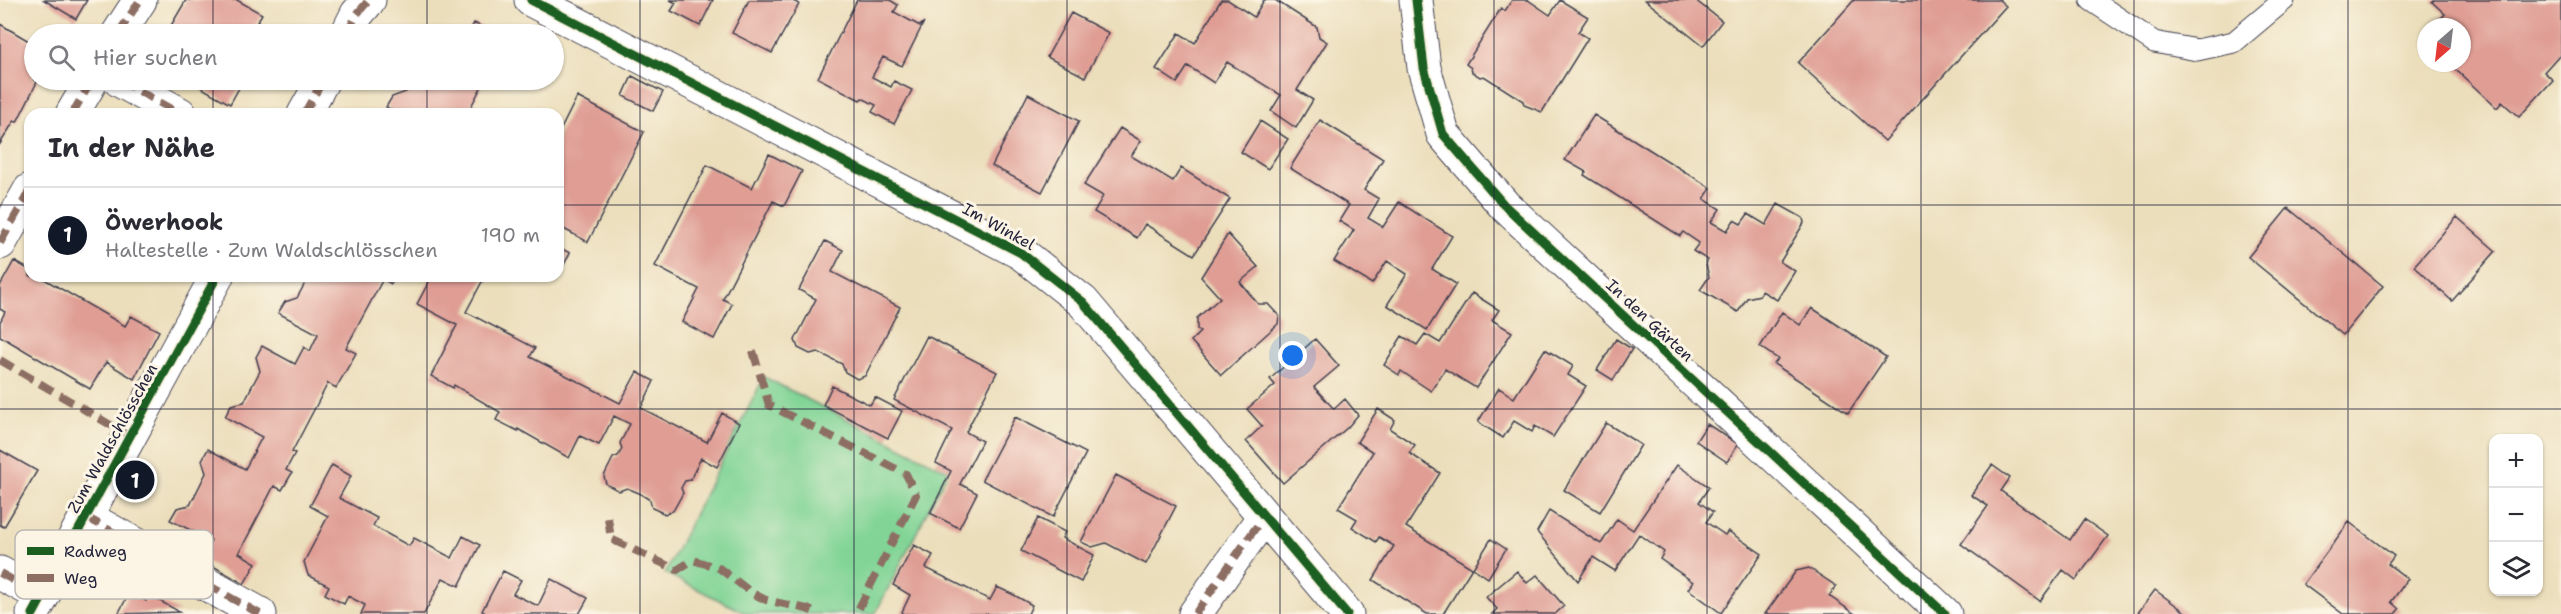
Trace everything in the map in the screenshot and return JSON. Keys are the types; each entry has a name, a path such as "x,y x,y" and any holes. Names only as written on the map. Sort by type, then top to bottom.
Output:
{"street":[{"path":"124,24 140,0"},
{"path":"352,24 369,0"},
{"name":"Im Winkel","path":"531,0 1021,253 1083,302 1347,614"},
{"name":"In den Gärten","path":"1416,0 1424,68 1443,134 1504,205 1945,614"},
{"path":"76,108 86,90"},
{"path":"137,90 169,108"},
{"path":"307,108 317,90"},
{"path":"0,243 24,201"},
{"name":"Zum Waldschlösschen","path":"79,530 215,282"},
{"path":"1195,614 1264,516"},
{"path":"86,517 109,530"},
{"path":"0,573 15,586"},
{"path":"213,588 260,614"}],"lane":[{"path":"2091,0 2154,42 2196,50 2234,42 2284,0"}],"green space":[{"path":"764,377 948,471 875,614 747,614 665,573"}],"building":[{"path":"44,0 87,0 76,19"},
{"path":"186,0 237,0 262,14 256,24 172,24"},
{"path":"670,0 713,0 700,26 671,11 676,3"},
{"path":"749,0 791,0 799,4 772,53 732,33"},
{"path":"857,0 890,0 898,5 894,12 920,26 924,22 902,66 883,57 872,77 891,87 894,81 912,90 894,124 872,112 876,105 862,98 860,100 818,78"},
{"path":"1221,0 1228,0 1254,17 1264,0 1275,0 1317,27 1319,37 1327,42 1297,90 1313,100 1296,128 1271,111 1281,95 1227,62 1214,83 1188,66 1177,83 1156,69 1179,33 1195,43"},
{"path":"1512,0 1528,0 1550,15 1560,0 1588,17 1578,32 1588,38 1542,112 1524,105 1523,101 1484,76 1480,77 1472,72 1466,64 1501,8 1505,11"},
{"path":"1645,0 1695,0 1722,21 1703,46"},
{"path":"1854,0 1999,0 2006,6 1885,141 1798,63"},
{"path":"2434,0 2561,0 2561,53 2544,72 2553,80 2519,117 2502,102 2497,108 2458,72 2471,72 2471,18 2441,18 2445,14 2432,2"},
{"path":"1071,13 1109,33 1085,77 1047,57"},
{"path":"0,24 24,38 24,90 33,90 17,122 14,121 0,144"},
{"path":"632,76 663,92 653,111 623,96"},
{"path":"206,90 238,90 230,104"},
{"path":"407,90 480,90 470,108 386,107 392,97"},
{"path":"1028,94 1079,121 1042,192 992,166"},
{"path":"577,97 644,132 588,242 564,229 564,123"},
{"path":"1594,115 1711,188 1704,199 1720,209 1711,222 1727,231 1734,220 1741,224 1748,214 1766,225 1778,204 1803,218 1804,223 1780,262 1795,271 1777,300 1762,291 1760,295 1747,298 1738,312 1700,290 1709,277 1706,264 1708,260 1693,251 1699,243 1683,232 1680,236 1584,175 1586,172 1565,160"},
{"path":"1320,120 1383,159 1364,190 1379,199 1368,218 1383,227 1399,202 1452,236 1432,269 1456,284 1427,330 1387,305 1407,274 1387,261 1372,284 1334,261 1354,230 1339,221 1349,205 1290,168"},
{"path":"1260,121 1288,139 1268,169 1241,152"},
{"path":"1120,128 1141,141 1131,156 1173,181 1181,168 1230,199 1194,255 1145,224 1137,238 1094,212 1103,196 1084,185"},
{"path":"769,154 802,171 784,206 773,201 723,299 732,304 714,339 682,322 699,289 655,266 707,165 752,188"},
{"path":"2288,208 2383,286 2343,335 2248,257"},
{"path":"2457,217 2496,251 2452,301 2414,266"},
{"path":"1228,234 1258,267 1240,282 1258,304 1268,304 1279,316 1278,324 1221,375 1191,341 1200,332 1197,329 1197,318 1220,298 1201,277"},
{"path":"825,241 843,250 832,272 900,307 865,376 857,379 845,372 842,364 818,352 810,354 798,348 795,340 816,299 799,290"},
{"path":"564,250 570,253 564,264"},
{"path":"14,261 24,267 24,282 49,282 125,326 131,316 159,331 134,379 106,362 90,389 0,336 0,322 5,312 0,309 0,286"},
{"path":"306,282 381,282 346,348 356,353 336,388 328,383 292,452 295,453 286,470 292,473 282,490 274,486 239,553 256,563 244,584 213,566 213,530 190,530 170,520 177,508 190,505 206,473 202,460 208,449 245,469 262,437 225,417 231,405 244,402 260,371 256,357 262,346 295,364 304,347 310,351 318,334 278,313 285,302 297,298"},
{"path":"429,282 482,282 466,312 535,348 530,357 620,403 637,372 654,381 641,408 707,442 722,413 739,423 717,467 701,458 690,480 685,481 681,488 683,493 673,511 665,514 652,508 650,500 639,493 627,488 619,491 606,484 604,476 613,458 618,456 622,449 620,443 630,424 614,416 599,445 580,436 569,458 518,429 518,431 496,420 500,412 454,385 453,388 431,376 457,325 417,304"},
{"path":"1472,293 1499,310 1492,320 1512,332 1476,388 1445,369 1431,391 1401,371 1399,375 1384,365 1402,336 1417,345 1425,334 1440,343"},
{"path":"1812,308 1886,357 1848,413 1774,364 1778,359 1760,347 1782,312 1800,325"},
{"path":"927,336 997,372 966,432 982,441 960,484 977,493 959,528 930,513 951,471 936,463 952,430 894,400"},
{"path":"1315,339 1339,366 1314,387 1334,409 1345,399 1358,415 1348,427 1283,483 1246,441 1262,426 1247,409 1275,385 1270,379"},
{"path":"1616,339 1632,349 1613,380 1597,370"},
{"path":"1545,349 1573,366 1568,375 1586,386 1553,437 1535,426 1532,432 1514,421 1503,438 1478,422 1499,388 1514,398"},
{"path":"832,386 870,405 875,397 902,411 888,438 823,405"},
{"path":"1378,409 1395,420 1390,429 1415,445 1409,453 1440,473 1406,527 1472,568 1443,614 1427,614 1373,580 1394,546 1379,537 1376,542 1352,527 1357,519 1338,508 1373,452 1357,442"},
{"path":"1015,417 1086,453 1053,517 982,480"},
{"path":"1606,423 1641,445 1600,512 1564,490"},
{"path":"1707,424 1738,444 1727,462 1696,441"},
{"path":"0,450 37,471 4,527 0,525"},
{"path":"332,465 351,476 339,498 377,518 373,526 409,546 414,538 452,558 463,536 480,545 459,586 443,578 424,614 361,614 365,605 348,596 344,604 325,594 329,586 308,575 304,562 328,516 310,506"},
{"path":"1677,465 1709,487 1699,502 1713,512 1706,522 1725,535 1728,531 1762,554 1721,613 1688,589 1693,582 1660,559 1664,552 1639,534 1615,571 1593,557 1578,581 1537,532 1549,511 1601,544 1617,519 1633,530"},
{"path":"1992,465 2010,478 2001,491 2070,540 2084,519 2108,536 2076,580 2063,570 2040,601 1961,544 1988,506 1971,495"},
{"path":"1116,475 1176,506 1146,564 1106,543 1092,547 1081,542"},
{"path":"1038,518 1065,532 1062,538 1094,555 1081,582 1021,551"},
{"path":"2349,522 2394,556 2388,564 2408,579 2391,602 2399,609 2395,614 2343,614 2303,584"},
{"path":"1491,539 1506,549 1488,578 1473,568"},
{"path":"914,545 933,555 926,568 990,600 997,587 1032,605 1028,614 901,614 910,595 893,585"},
{"path":"1809,568 1836,586 1829,596 1855,614 1765,614 1796,571"},
{"path":"503,571 521,580 513,594 538,606 551,579 588,598 579,614 487,614 482,611"},
{"path":"1517,571 1527,583 1537,575 1564,606 1555,614 1492,614 1497,609 1486,597"},
{"path":"2155,590 2188,614 2137,614"},
{"path":"126,599 146,601 156,599 180,612 118,614"}],"marked path":[{"path":"124,24 140,0"},
{"path":"352,24 369,0"},
{"path":"76,108 86,90"},
{"path":"137,90 169,108"},
{"path":"307,108 317,90"},
{"path":"0,243 24,201"},
{"path":"753,351 769,405 906,474 916,495 856,614"},
{"path":"0,360 131,437"},
{"path":"1195,614 1264,516"},
{"path":"86,517 109,530"},
{"path":"608,518 611,539 677,570 693,560 719,568 752,593 766,600 807,609 818,614"},
{"path":"0,573 15,581"},
{"path":"213,588 260,614"}],"cycle path":[{"path":"531,0 1021,253 1083,302 1347,614"},
{"path":"1416,0 1424,68 1443,134 1504,205 1945,614"},
{"path":"79,530 214,282"},
{"path":"33,614 41,599"}],"place":[{"name":"Öwerhook","path":"135,480"}]}
